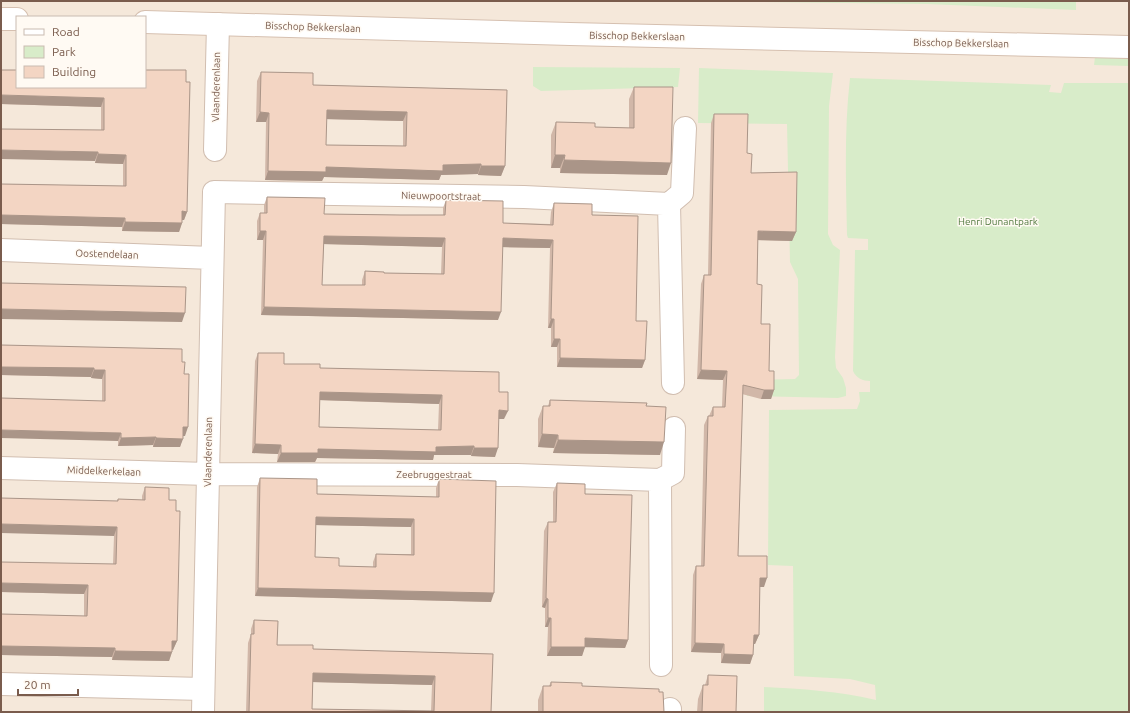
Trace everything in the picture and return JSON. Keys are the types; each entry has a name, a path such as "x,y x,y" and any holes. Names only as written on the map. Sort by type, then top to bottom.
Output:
{"street":[{"path":"1,19 16,19"},
{"name":"Bisschop Bekkerslaan","path":"146,22 1129,47"},
{"name":"Vlaanderenlaan","path":"215,150 218,24"},
{"path":"673,382 669,204 682,193 685,128"},
{"name":"Vlaanderenlaan","path":"203,712 214,192"},
{"name":"Nieuwpoortstraat","path":"214,192 524,197 669,204"},
{"name":"Oostendelaan","path":"1,250 212,258"},
{"path":"661,665 660,480 673,473 674,428"},
{"name":"Middelkerkelaan","path":"1,468 208,474"},
{"name":"Zeebruggestraat","path":"208,474 517,475 660,480"},
{"path":"1,684 203,689"}],"shaded area":[{"path":"1,1 1129,1 1129,712 1,712"}],"green space":[{"path":"685,1 1076,1 1076,10 927,4"},
{"path":"1095,57 1129,58 1129,66 1094,65"},
{"path":"533,67 680,68 678,87 541,91 533,86"},
{"path":"699,68 833,73 829,106 828,234 833,245 840,250 835,357 836,368 843,378 846,388 846,396 838,398 747,396 747,380 795,379 799,375 798,279 790,262 787,124 698,123"},
{"name":"Henri Dunantpark","path":"850,78 1051,85 1049,92 1061,93 1064,83 1129,83 1129,712 764,712 764,687 834,692 876,700 875,685 850,679 794,676 793,566 768,565 769,410 857,409 860,401 859,392 870,392 870,381 860,379 853,371 855,250 868,250 868,239 848,238 847,235 846,137"}],"building":[{"path":"1,70 16,70 16,88 146,88 146,70 186,70 186,82 190,82 187,212 182,211 182,223 125,222 125,218 1,215 1,184 126,186 126,155 98,154 98,152 1,150 1,129 104,130 104,98 1,95"},
{"path":"261,72 313,73 313,85 507,90 505,166 481,166 481,164 443,165 443,171 326,167 326,172 268,171 269,113 260,112","holes":["327,110 407,112 406,146 326,145"]},
{"path":"634,87 673,87 671,163 564,160 565,155 555,155 556,122 595,123 595,127 634,128"},
{"path":"714,114 748,114 747,153 752,154 751,173 797,172 796,232 758,231 757,284 762,285 761,324 770,324 769,371 774,371 774,390 764,390 743,385 738,556 767,556 767,578 760,578 759,635 754,635 753,655 724,654 724,644 695,643 696,566 704,566 708,416 713,416 713,407 725,407 727,371 701,370 704,275 711,275"},
{"path":"267,197 325,198 324,214 445,215 446,200 503,201 503,223 553,225 554,203 592,204 592,215 638,216 636,321 647,321 645,360 560,358 560,339 554,339 554,319 551,319 553,240 503,238 501,312 264,307 266,231 260,231 260,213 267,213","holes":["324,236 445,238 444,274 384,273 365,271 365,285 322,285"]},
{"path":"1,283 186,287 185,313 1,309"},
{"path":"1,345 182,349 182,362 185,362 184,374 189,374 188,427 183,427 183,439 156,437 121,438 121,433 1,430 1,398 105,401 105,370 94,370 94,368 1,367"},
{"path":"258,353 284,353 284,364 320,364 320,368 499,372 499,392 508,392 508,411 499,410 498,448 474,448 474,446 436,447 436,452 318,449 318,453 281,453 281,445 255,444","holes":["320,392 442,395 441,430 319,427"]},
{"path":"550,400 647,403 646,406 666,407 664,442 558,440 558,435 542,434 543,406 550,406"},
{"path":"260,478 317,479 317,494 439,497 439,479 496,481 494,593 258,588","holes":["316,517 414,519 414,555 376,554 376,567 339,566 339,558 315,557"]},
{"path":"557,483 585,484 585,494 632,495 628,640 585,638 585,647 551,647 551,618 548,618 548,599 546,598 548,522 556,522"},
{"path":"145,487 169,488 169,500 176,500 176,511 180,511 177,641 172,641 172,652 115,651 115,648 1,646 1,614 87,616 88,585 1,583 1,562 116,564 117,527 1,524 1,498 118,501 118,499 145,500"},
{"path":"254,620 278,621 277,645 313,645 313,649 493,654 491,712 249,712 251,634 254,634","holes":["313,673 435,676 434,711 312,709"]},
{"path":"708,675 737,676 736,712 702,712 703,685 708,685"},
{"path":"551,682 582,683 582,686 659,689 659,692 663,692 664,712 543,712 543,686 551,686"}]}
